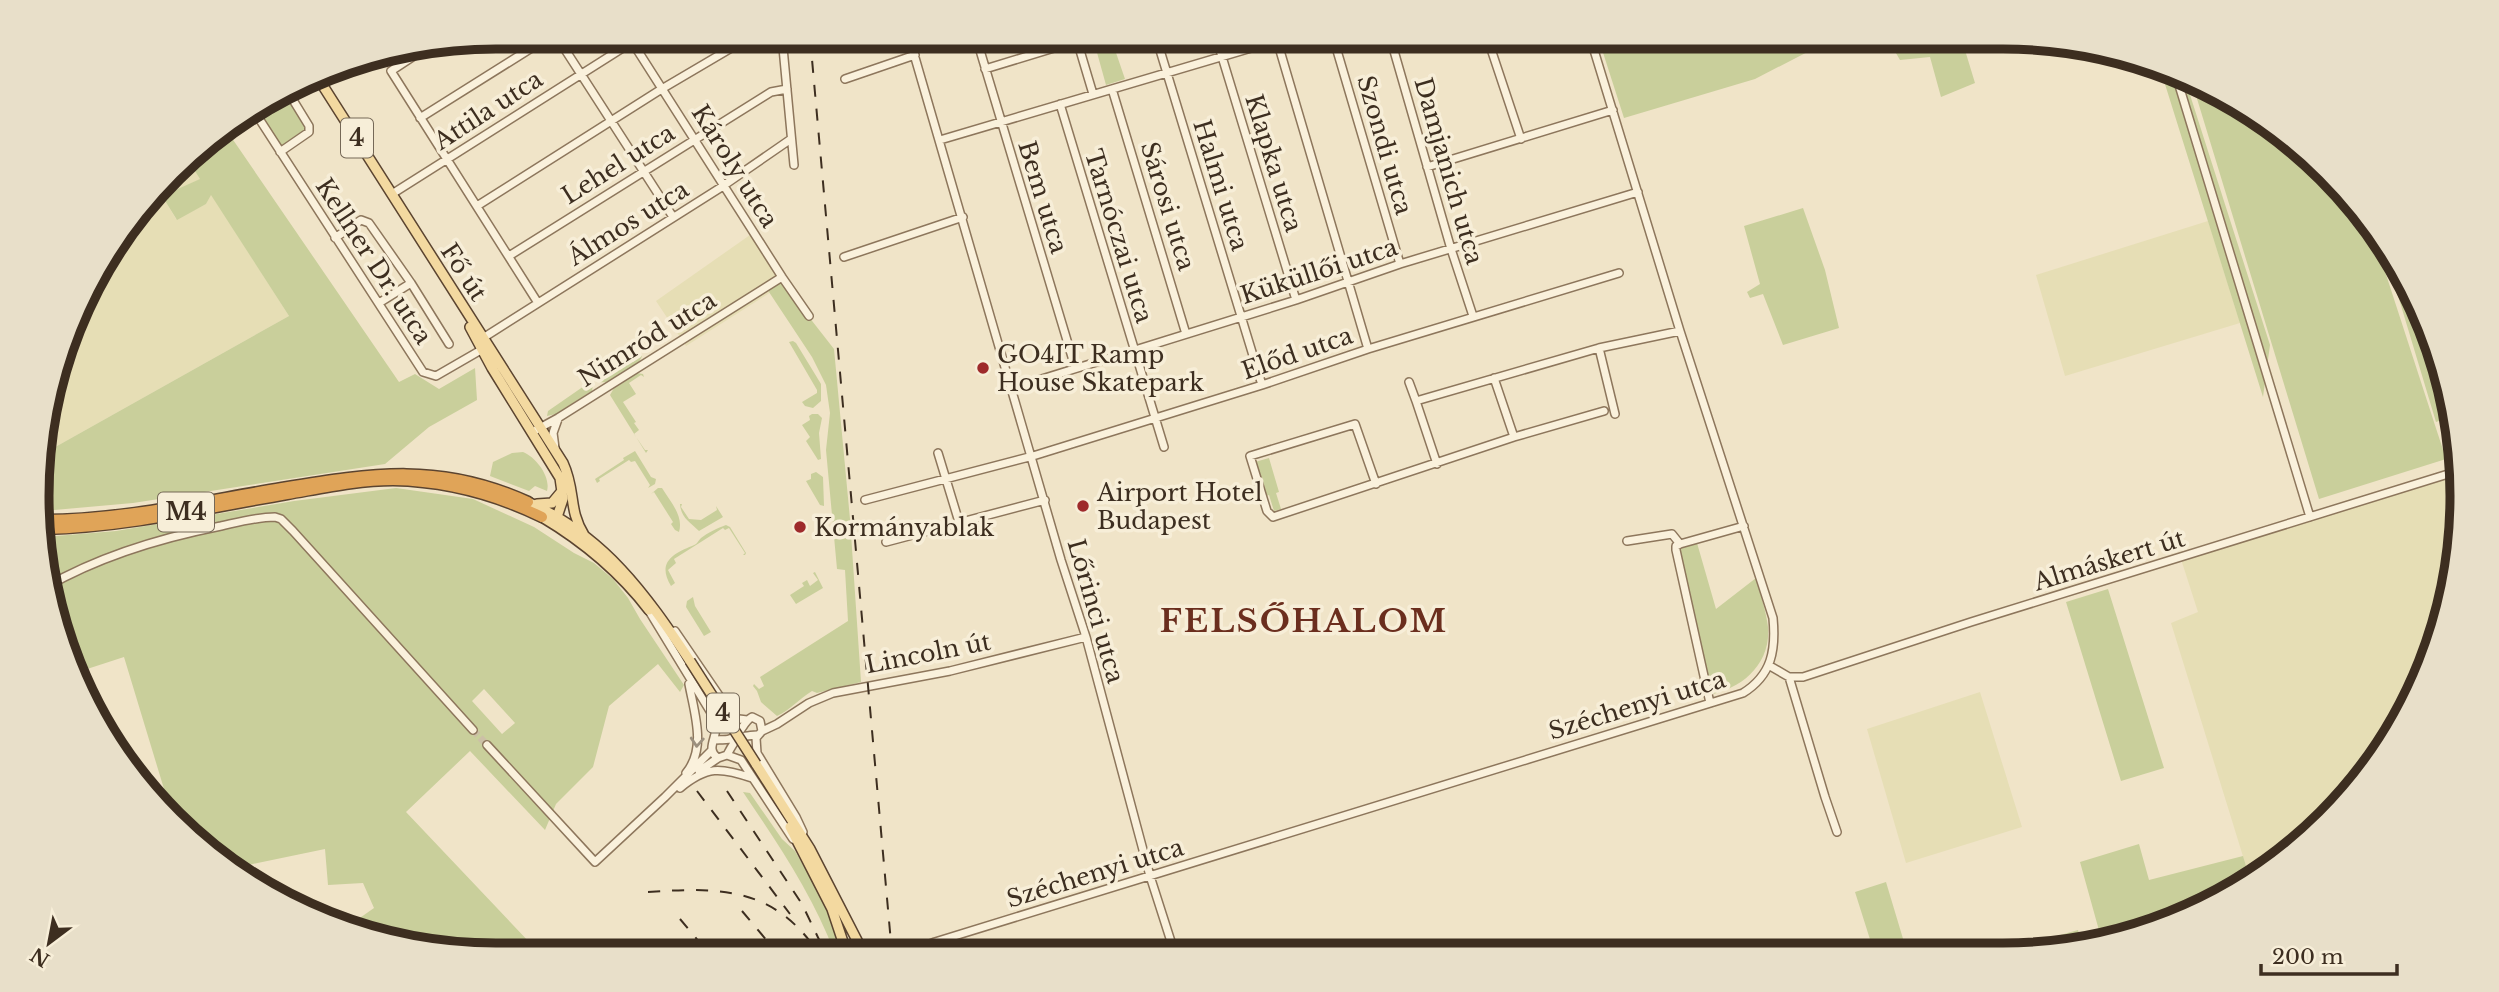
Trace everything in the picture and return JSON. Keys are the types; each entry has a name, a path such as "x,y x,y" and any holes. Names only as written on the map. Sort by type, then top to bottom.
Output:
{"highway":[{"name":"M4","path":"50,520 118,515 345,477 391,473 451,477 486,485 528,502"},
{"name":"M4","path":"50,528 116,523 346,484 391,480 430,483 496,496 542,517"}],"main road":[{"name":"Fő út","path":"322,84 497,358 536,430 555,451 568,474 568,488"},
{"name":"4","path":"453,292 481,349 536,430 556,471 568,488 574,515 584,535 618,564 688,662 790,822 858,943"},
{"path":"481,349 497,358"},
{"path":"528,502 544,505 552,503 568,488"},
{"path":"542,517 557,518 568,509 568,488"},
{"path":"528,502 584,535"},
{"path":"542,517 564,530"},
{"name":"4","path":"557,518 564,530 615,570 650,607"},
{"name":"4","path":"807,851 844,943"}],"street":[{"path":"420,118 530,49"},
{"path":"564,49 673,217"},
{"name":"Attila utca","path":"392,194 616,49"},
{"name":"Károly utca","path":"637,49 809,316"},
{"path":"477,206 730,49"},
{"path":"783,49 794,165"},
{"name":"Lőrinci utca","path":"913,49 1086,637 1150,876 1171,943"},
{"name":"Bem utca","path":"979,49 1074,367"},
{"path":"985,69 1046,49"},
{"path":"1079,49 1093,94"},
{"name":"Halmi utca","path":"1160,49 1262,385"},
{"name":"Klapka utca","path":"1220,49 1296,300"},
{"path":"940,140 1245,49"},
{"path":"1279,49 1368,349"},
{"name":"Szondi utca","path":"1337,49 1400,264"},
{"name":"Damjanich utca","path":"1393,49 1473,316"},
{"path":"1491,49 1521,139"},
{"path":"1594,49 1680,331 1773,618 1775,637 1770,666 1789,677 1837,832"},
{"path":"845,79 915,55"},
{"path":"411,58 391,71 538,303"},
{"path":"2179,85 2310,517"},
{"name":"Lehel utca","path":"509,256 771,92 787,89"},
{"name":"Sárosi utca","path":"1112,89 1186,334"},
{"path":"280,152 309,132 308,124 292,98"},
{"name":"Tarnóczai utca","path":"1060,104 1164,447"},
{"path":"1427,167 1613,110"},
{"name":"Kellner Dr. utca","path":"258,118 423,372 436,376 442,374 481,349"},
{"name":"Álmos utca","path":"483,338 792,139"},
{"name":"Küküllői utca","path":"1013,388 1296,300 1400,264 1637,192"},
{"path":"844,257 963,217"},
{"path":"335,238 365,220 411,283 449,344"},
{"name":"Előd utca","path":"865,500 1033,456 1473,316 1619,274"},
{"name":"Nimród utca","path":"536,430 782,277"},
{"path":"379,303 411,283"},
{"path":"1416,401 1599,348 1680,331"},
{"path":"1599,348 1615,414"},
{"path":"1494,378 1514,437"},
{"path":"1409,382 1437,464"},
{"path":"1376,484 1355,424 1250,456 1266,511 1271,516 1376,484 1514,437 1604,411"},
{"path":"555,451 553,433 558,418"},
{"path":"938,453 959,522"},
{"name":"Almáskert út","path":"1789,677 1803,677 2449,474"},
{"path":"886,542 1045,500"},
{"path":"58,581 97,562 160,540 238,522 275,517 281,519 473,730"},
{"path":"1710,703 1676,546 1744,526"},
{"path":"1627,541 1672,534 1680,544"},
{"path":"650,607 716,722 719,740"},
{"path":"650,607 701,667 733,716 756,734"},
{"name":"Lincoln út","path":"730,746 738,739 756,734 783,720 809,703 841,691 950,671 1086,637"},
{"name":"Széchenyi utca","path":"932,943 1743,693 1756,684 1770,666"},
{"path":"665,797 689,769 696,754 698,734 688,677"},
{"path":"1795,693 1795,686 1803,677"},
{"path":"487,746 595,862 711,751 711,745 736,736 752,717 760,720 783,720"},
{"path":"760,720 756,734 757,753 796,817 807,851"},
{"path":"719,740 730,746 727,755"},
{"path":"711,751 718,758"},
{"path":"665,797 718,758 727,755 741,760 784,828 807,851"},
{"path":"665,797 672,796 705,771 724,770 753,779"}],"shaded area":[{"path":"193,167 201,179 167,194"},
{"path":"211,194 289,316 52,449 64,380 83,325 124,248 163,198 176,219 206,204"},
{"path":"2208,221 2240,323 2065,376 2036,275"},
{"path":"750,235 782,285 686,346 656,301"},
{"path":"2449,475 2446,554 2435,612 2404,694 2375,744 2339,791 2298,832 2247,870 2171,623 2198,612 2180,556"},
{"path":"1980,692 2022,827 1906,863 1867,729"}],"green space":[{"path":"1096,49 1115,49 1125,79 1106,85"},
{"path":"1602,49 1813,49 1755,79 1624,118"},
{"path":"1894,49 1965,49 1975,83 1941,97 1930,57 1900,60"},
{"path":"2163,79 2188,89 2270,345 2263,397"},
{"path":"2195,92 2251,124 2298,160 2339,201 2375,248 2380,257 2446,459 2319,499"},
{"path":"289,100 305,126 305,131 281,148 261,116"},
{"path":"231,136 399,382 415,374 439,389 475,368 477,400 429,427 385,464 133,503 49,510 52,449 289,316 211,195 206,204 177,220 163,198 200,179 193,168"},
{"path":"1803,208 1825,270 1839,328 1783,345 1763,294 1750,298 1747,292 1760,284 1744,226"},
{"path":"2393,278 2416,325 2435,380 2443,420 2436,422"},
{"path":"780,283 834,349 850,519 861,682 817,693 812,691 777,716 761,702 754,684 759,689 764,686 760,677 848,621 845,570 837,569 826,450 830,413 826,385 812,357 769,292 769,289"},
{"path":"793,341 821,384 821,401 813,408 802,402 817,393 817,390 789,342"},
{"path":"635,353 642,356 636,366 617,378 599,382 600,375 602,378 636,357"},
{"path":"637,373 643,374 644,377 641,375 629,383 636,394 623,402 639,430 634,434 610,395 614,388"},
{"path":"587,384 593,385 592,391 556,414 547,416 548,411"},
{"path":"818,414 822,418 819,433 821,459 818,460 806,441 810,437 802,425 810,420 809,416"},
{"path":"635,451 651,477 656,479 655,484 648,488 650,485 635,461 629,460 597,483 595,479"},
{"path":"523,452 533,458 541,468 547,480 547,491 535,486 529,491 490,476 493,462 512,453"},
{"path":"1269,458 1281,509 1274,511 1255,462"},
{"path":"816,472 823,477 824,506 820,505 806,481"},
{"path":"396,488 473,499 534,527 594,563 613,579 684,685 680,692 658,664 609,706 593,767 556,804 545,830 470,751 406,812 530,943 467,942 380,928 356,920 374,908 363,883 328,885 325,849 248,865 249,868 201,832 167,798 124,657 84,670 64,612 58,583 51,536 116,531 294,501","holes":["484,689 515,723 502,734 472,701"]},
{"path":"658,488 662,488 675,509 680,520 679,532 671,524 673,522 654,492 651,494"},
{"path":"680,504 689,519 701,520 717,510 716,506 723,517 699,531 684,516 681,509"},
{"path":"726,525 730,527 745,555 729,528 723,528 674,559 676,563 668,570 675,583 671,586 666,571 669,560 678,552 696,544 706,534"},
{"path":"1697,543 1716,609 1756,578 1768,627 1765,652 1752,673 1732,687 1708,695 1676,550"},
{"path":"815,572 823,588 796,604 790,595 804,586 802,583 807,580 810,586 818,580 813,573"},
{"path":"2108,589 2164,768 2121,781 2066,602"},
{"path":"693,597 695,606 711,632 704,636 686,607 687,601"},
{"path":"743,792 750,793 782,839 795,851 826,905 839,943 830,943 782,851"},
{"path":"2139,844 2149,880 2243,856 2247,870 2174,909 2099,932 2080,862"},
{"path":"1886,882 1904,943 1871,943 1855,892"},
{"path":"2078,930 2080,936 2047,940"}],"tunnel":[{"path":"473,730 487,745"}],"railway":[{"path":"811,49 891,943"},
{"path":"697,791 790,914"},
{"path":"727,791 802,904 821,943"},
{"path":"648,892 699,890 744,896 784,915 810,943"},
{"path":"742,911 769,943"},
{"path":"680,919 700,943"}],"place":[{"name":"GO4IT Ramp House Skatepark","path":"983,368"},
{"name":"Airport Hotel Budapest","path":"1083,506"},
{"name":"Kormányablak","path":"800,527"}],"district":[{"name":"FELSŐHALOM","path":"1304,621"}]}
